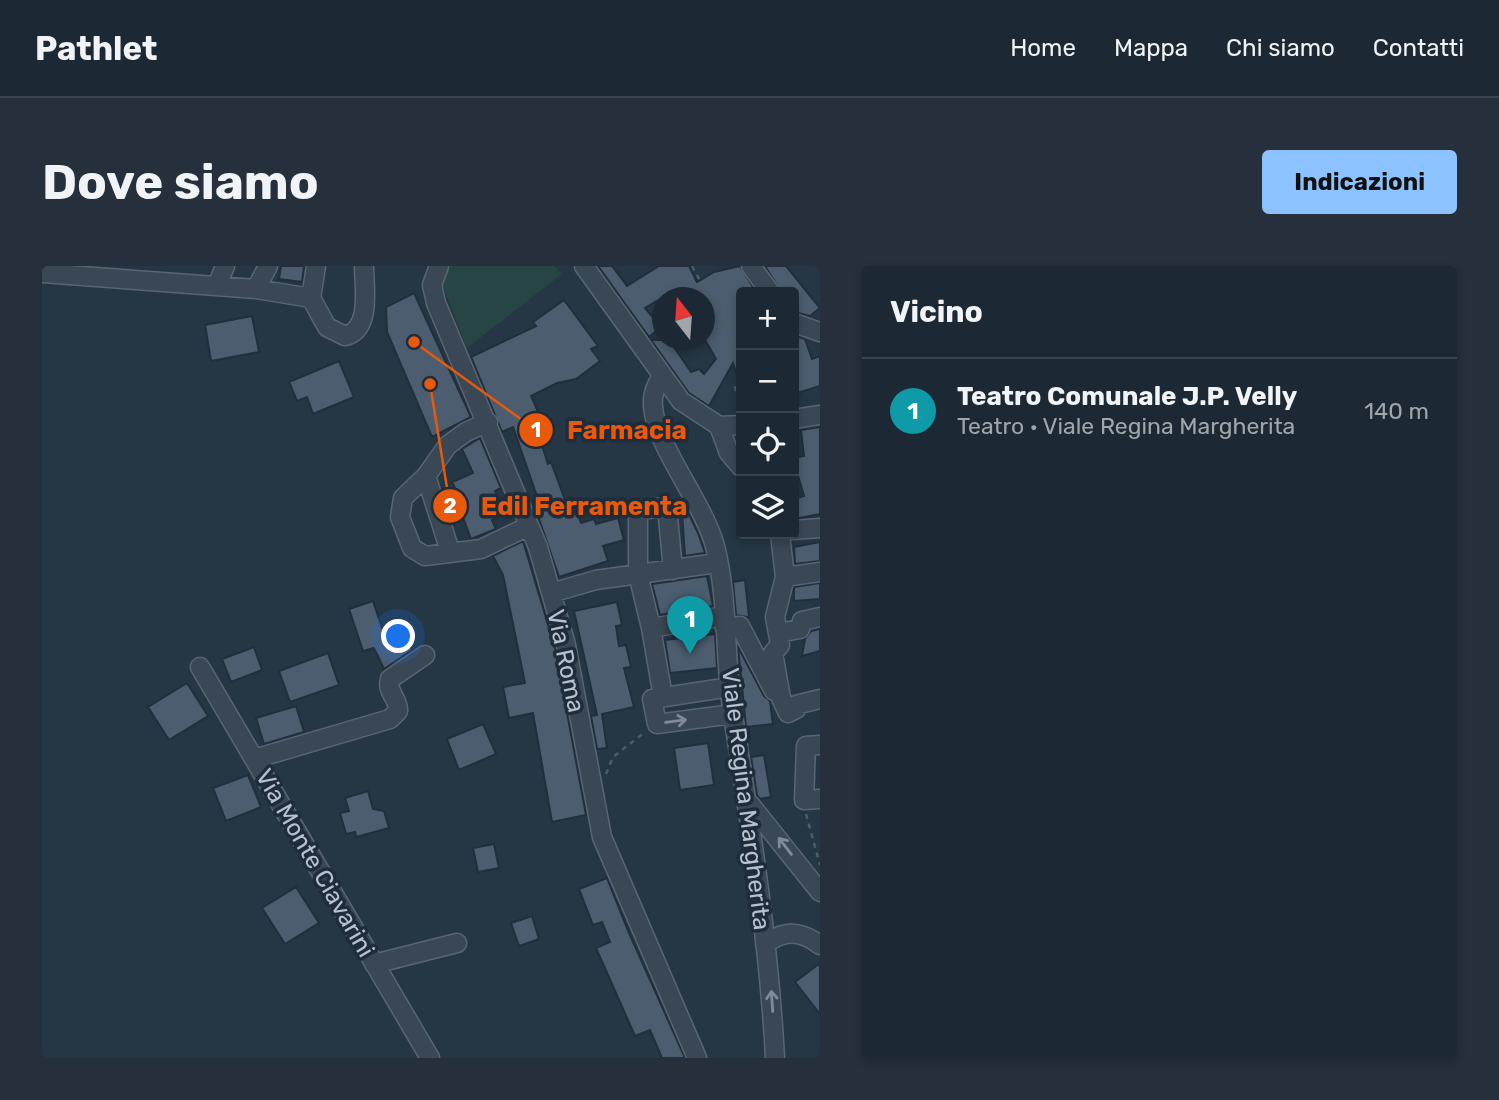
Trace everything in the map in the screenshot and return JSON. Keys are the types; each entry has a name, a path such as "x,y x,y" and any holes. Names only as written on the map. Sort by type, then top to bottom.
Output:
{"street":[{"path":"218,286 225,266"},
{"path":"256,289 268,266"},
{"path":"316,266 311,298 331,331 340,335 354,333 362,322 364,266"},
{"name":"Via Roma","path":"439,266 432,285 436,303 488,422 529,526 566,645 602,837 696,1058"},
{"path":"584,266 681,401 719,426 736,425"},
{"path":"751,266 766,287"},
{"path":"42,272 256,289 311,298"},
{"path":"799,325 820,332"},
{"name":"Viale Regina Margherita","path":"662,377 654,387 653,407 667,448 705,517 717,563 733,714 749,803 775,1058"},
{"path":"799,418 820,415"},
{"path":"488,422 456,438 426,476 403,498 400,517 417,554 429,555 481,549 529,526"},
{"path":"719,426 729,453 736,461"},
{"path":"426,476 450,551"},
{"path":"663,696 638,574 638,510 667,507 673,570"},
{"path":"799,530 820,528"},
{"path":"781,539 785,577 775,617 780,645 773,653 781,698 788,713 796,709 796,705 820,699"},
{"path":"551,593 596,580 717,563"},
{"path":"785,577 820,572"},
{"path":"778,633 800,629 802,621 820,617"},
{"path":"651,628 724,622 740,626 772,689 781,698"},
{"path":"254,759 390,719 398,711 388,687 390,679 425,656"},
{"name":"Via Monte Ciavarini","path":"200,667 430,1058"},
{"path":"730,687 652,699 657,724 733,714"},
{"path":"812,800 813,773 806,746 820,745"},
{"path":"749,803 820,891"},
{"path":"765,944 781,933 797,932 820,945"},
{"path":"374,964 457,943"}],"path":[{"path":"692,266 738,350"},
{"path":"723,323 736,319"},
{"path":"605,777 613,757 657,724"},
{"path":"812,800 820,866"}],"green space":[{"path":"450,266 554,266 562,274 467,348 442,284 443,274"}],"building":[{"path":"281,266 304,266 302,282 279,279"},
{"path":"598,266 612,266 627,286 659,266 689,266 697,282 714,272 740,266 753,287 736,287 736,372 733,363 709,406 689,393 658,350 676,350 691,372 699,369 704,374 716,359 711,350 715,350 715,287 652,287 652,304 645,308 652,316 652,334 649,337"},
{"path":"765,266 786,266 820,308 810,316 799,313 799,287 778,287"},
{"path":"414,293 471,417 432,437 387,332 386,307"},
{"path":"564,300 598,346 591,349 600,361 576,379 557,383 531,396 539,414 533,417 548,464 551,462 565,500 572,497 581,523 594,519 596,524 618,518 624,540 603,546 608,561 559,577 536,510 541,508 513,427 502,432 471,357 536,326 533,322"},
{"path":"252,316 259,352 211,361 205,325"},
{"path":"799,337 805,339 812,359 820,356 820,386 799,392"},
{"path":"339,361 354,397 313,414 307,397 297,401 289,382"},
{"path":"820,427 820,514 799,518 799,498 804,496 799,479 799,457 804,456 801,430"},
{"path":"480,438 501,488 495,491 506,514 492,520 496,529 471,539 458,504 462,502 452,482 473,473 462,449"},
{"path":"681,498 698,533 705,553 685,556"},
{"path":"523,541 555,648 586,815 552,822 533,713 509,718 503,687 525,683 503,575 493,556"},
{"path":"820,542 820,561 795,564 794,547"},
{"path":"707,576 713,606 660,615 652,584"},
{"path":"745,580 749,617 736,615 733,582"},
{"path":"820,583 820,599 794,601 794,587"},
{"path":"373,601 382,628 399,621 412,650 384,669 374,648 363,651 349,609"},
{"path":"617,602 622,625 616,626 619,646 626,645 631,667 624,668 634,707 602,714 607,748 597,749 591,716 597,715 574,611"},
{"path":"820,629 820,651 802,656 805,639 811,631"},
{"path":"715,634 717,668 670,673 665,640"},
{"path":"254,647 262,670 231,682 222,659"},
{"path":"738,647 764,696 770,701 773,724 746,727"},
{"path":"328,653 339,685 290,702 279,671"},
{"path":"187,683 208,716 169,740 148,707"},
{"path":"296,706 304,732 264,744 256,718"},
{"path":"483,724 496,754 459,770 447,739"},
{"path":"708,743 714,785 680,790 674,748"},
{"path":"764,755 771,797 760,799 751,757"},
{"path":"248,775 261,807 226,821 213,788"},
{"path":"368,791 373,809 384,811 389,828 356,837 355,832 346,834 340,813 349,811 345,798"},
{"path":"494,844 499,868 478,872 473,848"},
{"path":"607,878 685,1058 662,1058 650,1030 635,1036 596,948 610,942 602,922 593,925 579,889"},
{"path":"296,887 319,923 285,944 262,908"},
{"path":"532,916 539,939 519,946 511,923"},
{"path":"820,963 820,1014 795,982"}],"place":[{"name":"Farmacia","path":"414,342"},
{"name":"Edil Ferramenta","path":"430,384"},
{"name":"Teatro Comunale J.P. Velly","path":"690,654"}]}
